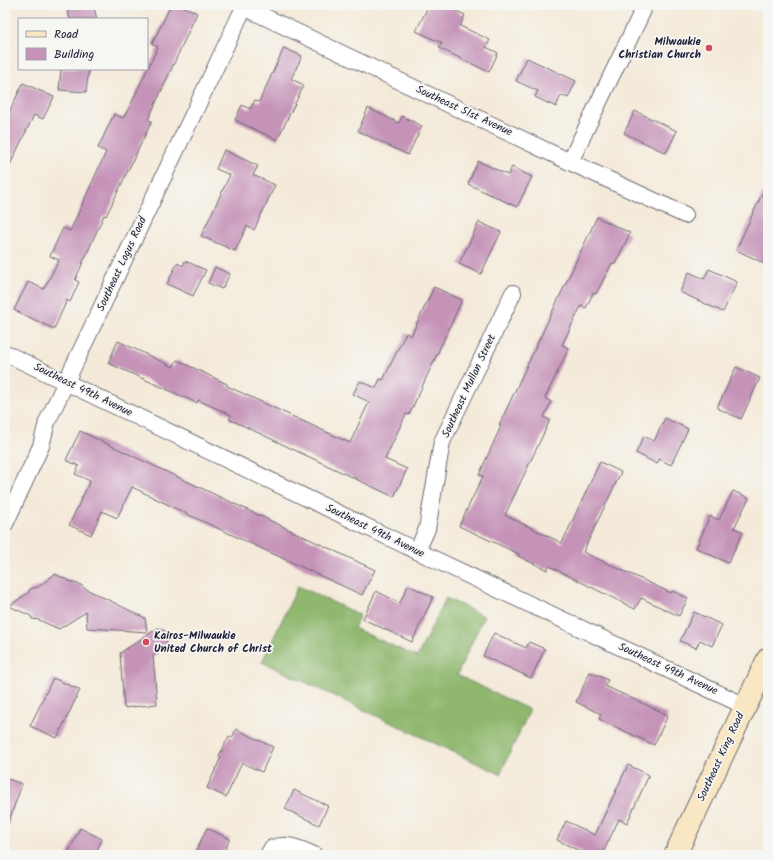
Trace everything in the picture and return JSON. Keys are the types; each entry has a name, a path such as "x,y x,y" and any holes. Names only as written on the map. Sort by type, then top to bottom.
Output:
{"main road":[{"name":"Southeast King Road","path":"675,855 768,659"}],"street":[{"name":"Southeast 51st Avenue","path":"244,6 570,162 685,215"},
{"name":"Southeast Logus Road","path":"5,524 41,446 47,422 244,6"},
{"path":"570,162 643,10"},
{"name":"Southeast Mullan Street","path":"417,551 427,529 442,442 513,293"},
{"name":"Southeast 49th Avenue","path":"5,353 417,551 746,706"},
{"path":"268,855 272,848 280,845 293,846 314,855"}],"green space":[{"path":"298,586 360,615 354,628 417,657 446,598 484,616 457,675 530,710 500,774 262,662"}],"building":[{"path":"66,5 93,5 97,18 70,18"},
{"path":"171,5 180,5 197,13 148,120 152,121 106,216 104,215 75,280 79,282 70,302 67,300 54,329 14,310 28,282 44,289 59,260 50,256 63,228 70,231 106,152 98,148 114,114 123,118 148,70 158,47 152,44"},
{"path":"429,5 443,5 465,15 460,26 490,40 486,47 498,53 489,72 439,48 442,43 416,31"},
{"path":"284,48 302,56 291,79 304,85 277,140 235,120 242,105 250,109 255,100 259,102"},
{"path":"527,58 576,81 568,98 561,95 556,107 535,97 538,91 516,81"},
{"path":"61,70 89,70 86,92 59,90"},
{"path":"23,83 54,97 43,119 34,115 5,175 5,121"},
{"path":"368,108 399,123 402,116 422,126 408,155 358,131"},
{"path":"635,111 677,131 666,153 624,133"},
{"path":"224,150 258,166 253,175 275,185 254,230 247,226 235,251 201,236 230,175 216,169"},
{"path":"478,161 508,175 512,167 532,177 517,207 468,184"},
{"path":"768,181 768,265 736,250"},
{"path":"597,217 630,233 615,264 612,263 596,294 593,293 586,308 581,306 562,345 569,348 545,398 551,402 544,417 550,420 505,515 562,543 600,462 621,472 583,552 671,593 672,591 688,598 679,616 641,598 635,609 549,566 547,570 518,556 519,554 459,526 483,476 479,475 501,426 499,425"},
{"path":"479,222 501,232 481,274 459,264"},
{"path":"185,261 206,270 193,296 167,284 177,263 183,266"},
{"path":"215,267 230,274 222,289 208,283"},
{"path":"709,269 737,282 723,312 680,292 689,272 704,279"},
{"path":"434,287 462,300 409,415 406,414 385,459 407,469 394,497 229,419 231,415 198,400 197,403 108,363 118,341 173,367 177,360 227,384 227,386 350,443 369,402 353,394 360,381 376,388 380,379 383,380 406,333 411,336"},
{"path":"736,367 760,378 741,419 717,408"},
{"path":"665,418 688,429 671,465 659,459 657,464 636,453 644,436 654,441"},
{"path":"80,431 375,570 362,595 132,487 117,518 102,511 91,535 69,525 90,481 75,474 79,466 66,460"},
{"path":"733,491 749,498 734,528 743,532 728,563 696,548 710,516 719,520"},
{"path":"55,574 81,585 84,588 145,618 147,632 87,628 86,612 59,629 39,620 32,619 31,616 9,606 28,593 30,589 38,587"},
{"path":"408,585 433,597 412,642 363,619 376,591 400,603"},
{"path":"694,612 722,625 712,646 700,640 696,648 680,641"},
{"path":"158,628 166,632 167,648 153,656 157,704 124,708 120,653"},
{"path":"494,633 526,648 529,642 545,649 531,678 483,656"},
{"path":"590,672 608,680 605,686 668,715 654,745 599,719 601,714 576,702"},
{"path":"53,678 80,690 57,738 30,726"},
{"path":"236,729 273,747 262,772 242,763 226,797 207,788 221,757 219,756 229,736 232,738"},
{"path":"628,765 649,775 627,823 619,819 602,855 588,855 557,840 566,821 595,835"},
{"path":"5,778 22,784 7,826 5,826"},
{"path":"294,790 328,806 319,825 285,809"},
{"path":"80,828 102,839 95,855 67,855"},
{"path":"207,828 230,839 222,855 194,855"}],"place":[{"name":"Milwaukie Christian Church","path":"709,48"},
{"name":"Kairos-Milwaukie United Church of Christ","path":"146,642"}]}
